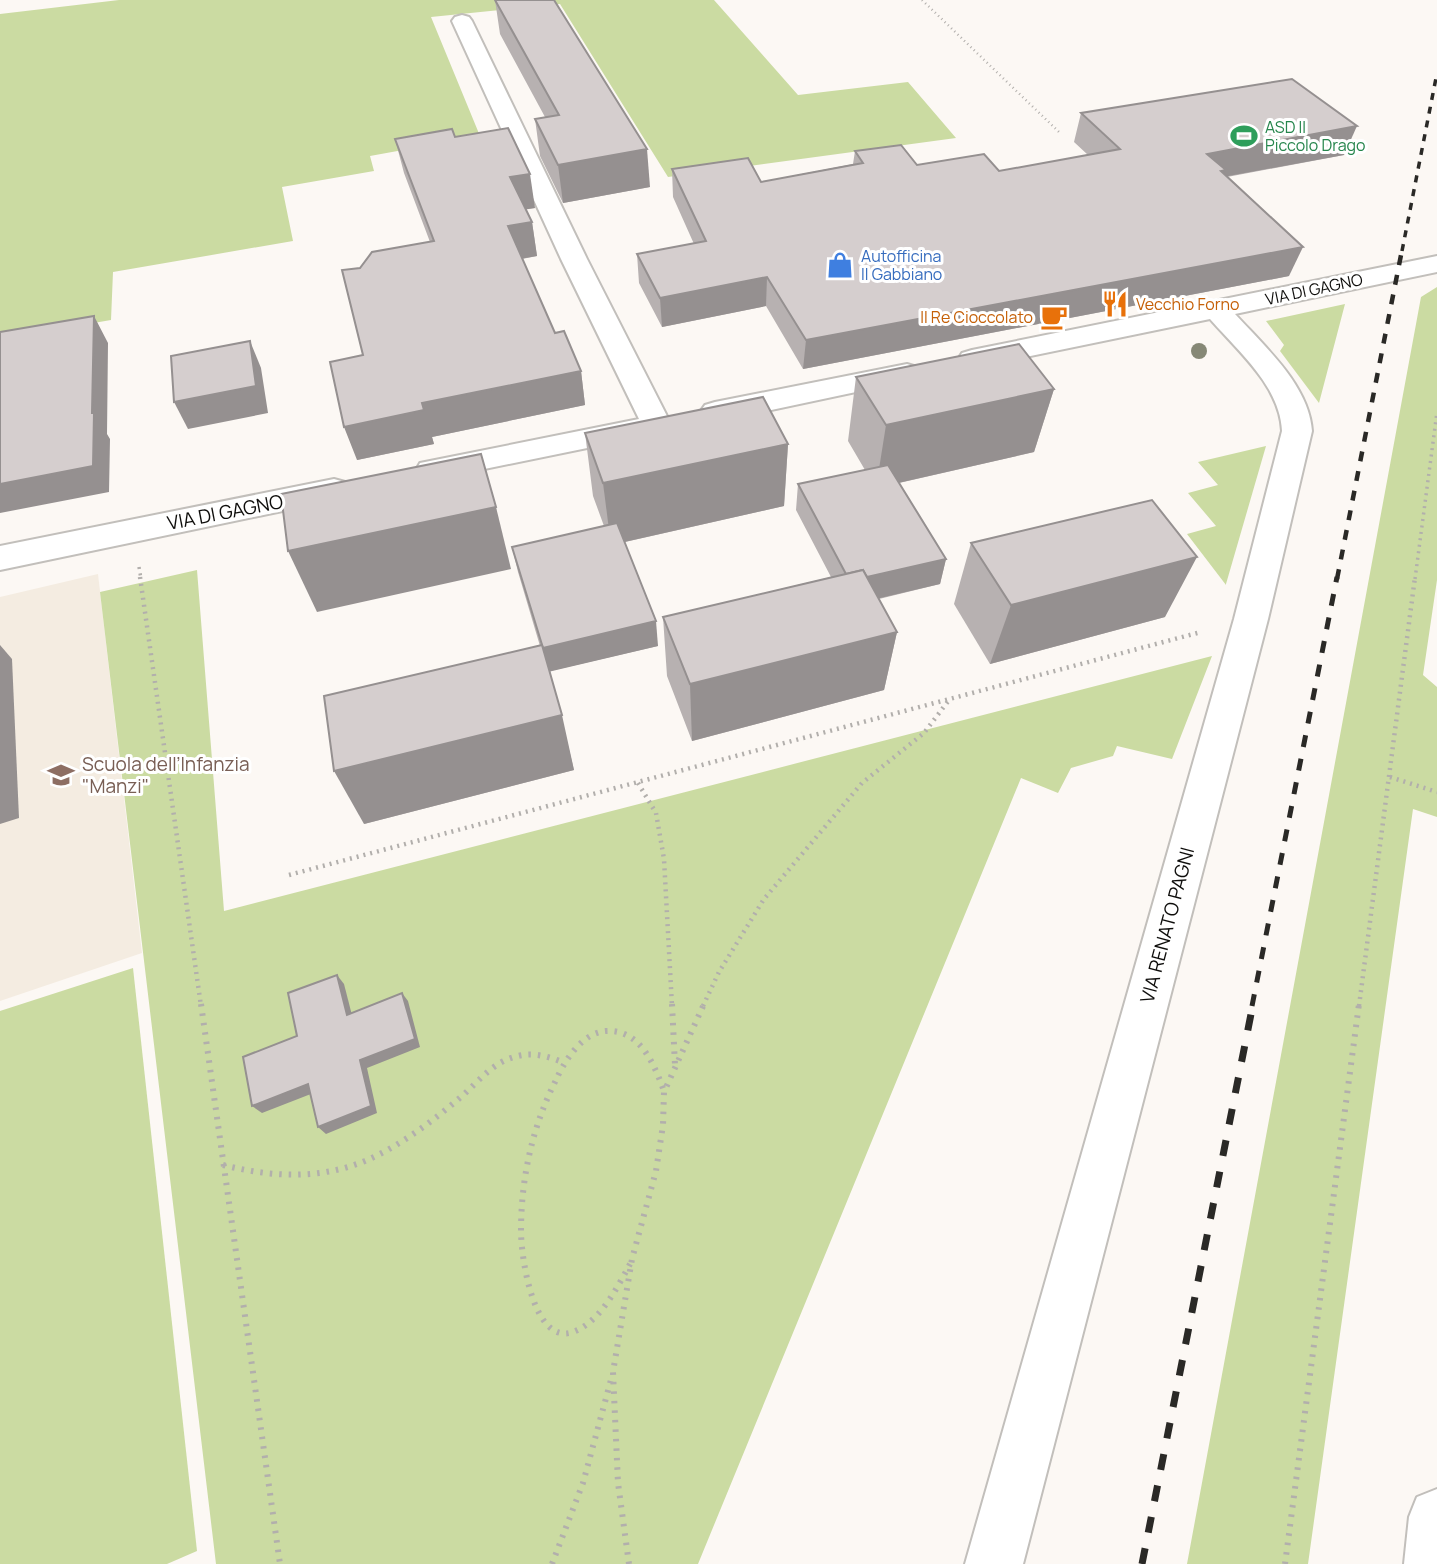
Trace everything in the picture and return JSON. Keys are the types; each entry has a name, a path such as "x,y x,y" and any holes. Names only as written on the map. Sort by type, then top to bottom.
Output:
{"street":[{"path":"462,21 574,259 677,420"},
{"name":"VIA DI GAGNO","path":"409,475 1437,264"},
{"name":"VIA RENATO PAGNI","path":"994,1564 1251,619 1298,425 1290,398 1216,309"},
{"name":"VIA DI GAGNO","path":"0,558 358,485"},
{"path":"1433,1564 1437,1517"}],"path":[{"path":"922,0 1059,131"},
{"path":"1285,1564 1437,412"},
{"path":"134,531 280,1564"},
{"path":"289,875 1251,619"},
{"path":"552,1564 583,1483 613,1371 632,1259 656,1171 663,1125 664,1092 675,1066 719,972 764,899 840,806 862,783 924,733 949,700"},
{"path":"1390,777 1437,792"},
{"path":"638,783 656,813 664,859 675,1066"},
{"path":"632,1259 617,1290 602,1311 582,1328 565,1334 549,1329 540,1318 522,1257 522,1201 526,1167 551,1089 565,1063 592,1035 604,1031 620,1031 636,1039 647,1053 664,1092"},
{"path":"223,1166 263,1176 317,1175 364,1161 400,1141 461,1096 492,1068 515,1056 534,1054 565,1063"},
{"path":"613,1371 618,1483 629,1564"}],"shaded area":[{"name":"Scuola dell’Infanzia \"Manzi\"","path":"98,574 142,953 0,1001 0,597"}],"green space":[{"path":"119,0 714,0 798,95 908,82 956,138 668,177 560,4 431,17 480,136 370,156 374,171 282,187 293,241 113,272 111,320 0,339 0,14"},
{"path":"1437,287 1437,580 1423,675 1437,687 1437,817 1413,809 1308,1564 1187,1564 1421,297"},
{"path":"1345,304 1319,403 1280,351 1284,345 1266,321"},
{"path":"1266,446 1226,585 1187,534 1216,526 1188,493 1218,485 1198,462"},
{"path":"197,570 224,911 1212,656 1172,759 1117,746 1113,756 1071,768 1058,793 1021,778 698,1564 216,1564 100,592"},
{"path":"133,968 197,1551 167,1564 0,1564 0,1011"}],"building":[{"path":"495,0 554,0 647,149 558,165 535,119 559,115"},
{"path":"1292,79 1357,126 1207,154 1226,170 1221,171 1303,247 806,340 767,277 660,298 637,254 706,241 672,169 748,158 761,182 863,163 855,151 901,145 917,165 984,154 999,171 1120,149 1081,113"},
{"path":"508,128 530,174 510,177 532,222 508,226 555,333 564,331 581,371 422,403 424,410 344,427 330,362 363,355 342,270 360,268 372,252 434,241 395,139 452,129 455,137"},
{"path":"94,316 93,466 0,484 0,332"},
{"path":"250,341 256,386 174,402 171,356"},
{"path":"1019,344 1054,389 886,425 856,377"},
{"path":"763,397 788,444 603,483 585,433"},
{"path":"481,454 496,507 288,551 281,494"},
{"path":"888,465 946,559 867,577 863,570 846,574 798,484"},
{"path":"1152,500 1197,557 1011,605 971,543"},
{"path":"617,523 656,621 543,648 512,547"},
{"path":"863,570 897,632 690,684 663,617"},
{"path":"542,645 562,715 334,771 324,696"},
{"path":"337,975 347,1015 402,993 415,1039 360,1060 371,1106 318,1127 308,1084 252,1106 243,1057 297,1036 288,993"}],"railway":[{"path":"1402,251 1437,73"},
{"path":"1337,579 1402,250"},
{"path":"1252,1006 1337,577"},
{"path":"1142,1564 1253,1004"}],"place":[{"name":"ASD Il Piccolo Drago","path":"1244,136"},
{"name":"Autofficina Il Gabbiano","path":"840,265"},
{"name":"Vecchio Forno","path":"1115,304"},
{"name":"Il Re Cioccolato","path":"1054,317"},
{"name":"Scuola dell’Infanzia \"Manzi\"","path":"61,775"}]}
